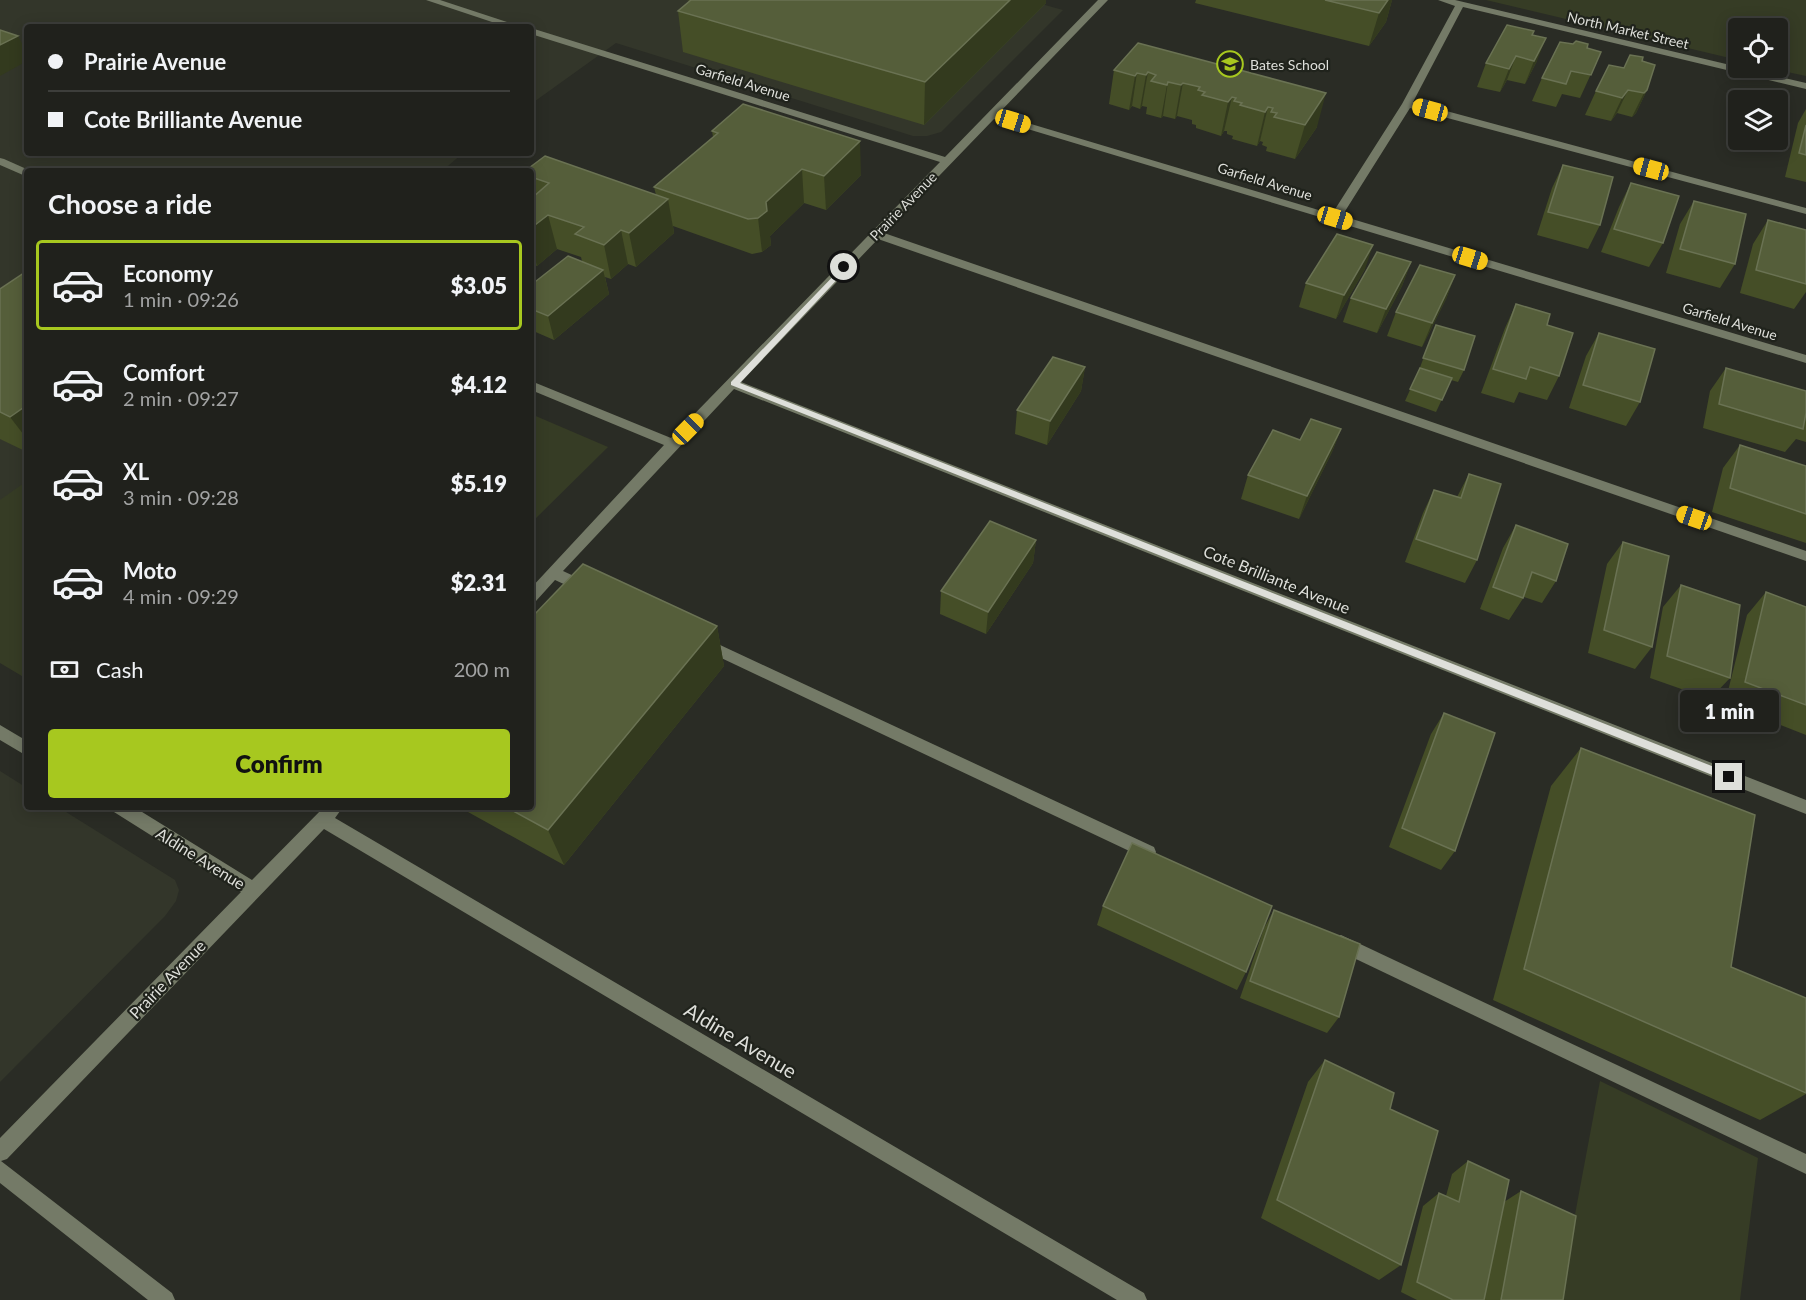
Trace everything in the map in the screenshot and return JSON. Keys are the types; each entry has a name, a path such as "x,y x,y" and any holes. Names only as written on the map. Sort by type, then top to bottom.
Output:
{"street":[{"path":"431,0 507,24"},
{"name":"Prairie Avenue","path":"534,594 673,444 734,384 1103,0"},
{"name":"North Market Street","path":"1443,0 1806,86"},
{"path":"1335,218 1407,104 1461,4"},
{"name":"Garfield Avenue","path":"534,32 946,161"},
{"path":"1407,104 1806,211"},
{"name":"Garfield Avenue","path":"991,115 1806,359"},
{"path":"0,161 24,172"},
{"path":"876,234 1806,556"},
{"name":"Cote Brilliante Avenue","path":"734,384 1806,807"},
{"path":"534,386 673,444"},
{"path":"553,573 597,593"},
{"path":"683,634 1159,857"},
{"path":"0,732 24,747"},
{"name":"Aldine Avenue","path":"125,810 253,890"},
{"name":"Prairie Avenue","path":"0,1152 328,813"},
{"name":"Aldine Avenue","path":"328,813 1137,1300"},
{"path":"1321,934 1806,1164"},
{"path":"0,1171 165,1300"}],"shaded area":[{"path":"0,0 1027,0 1063,10 941,132 927,136 913,136 616,43 534,102 534,24 24,24 24,156 460,156 446,168 24,168 24,486 0,503"},
{"path":"0,771 24,786 24,810 63,810 175,880 179,890 176,901 165,916 0,1082"}],"green space":[{"path":"1486,0 1806,0 1806,76 1788,72 1788,18 1728,18 1728,58"},
{"path":"534,415 608,447 534,520"},
{"path":"24,483 24,677 0,663 0,500"},
{"path":"1600,1081 1758,1158 1740,1300 1559,1300"}],"building":[{"path":"691,0 1010,0 925,82 678,11"},
{"path":"1325,0 1388,0 1379,13"},
{"path":"1507,25 1534,31 1532,35 1546,38 1534,61 1516,56 1509,69 1486,63"},
{"path":"0,30 18,36 0,45"},
{"path":"1576,41 1588,44 1587,48 1601,52 1591,75 1571,71 1566,84 1542,78 1560,42 1573,44"},
{"path":"1138,43 1326,93 1305,125 1274,117 1277,113 1271,112 1273,108 1268,107 1265,112 1240,105 1242,103 1234,101 1236,98 1232,97 1228,102 1202,95 1205,92 1198,90 1200,87 1168,82 1167,85 1151,81 1156,75 1148,72 1146,75 1137,73 1135,76 1114,70"},
{"path":"1630,55 1643,57 1642,61 1655,65 1647,90 1644,93 1628,90 1622,98 1596,91 1609,65 1624,68"},
{"path":"743,104 860,141 824,176 802,169 766,202 767,211 758,218 748,219 654,187 718,133 712,131"},
{"path":"1806,125 1806,155 1799,153"},
{"path":"545,156 668,199 629,233 621,230 604,245 575,234 584,227 548,215 534,226 534,196 549,183 534,178 534,168 529,168"},
{"path":"1563,165 1613,177 1600,225 1548,212"},
{"path":"1631,183 1679,196 1663,243 1614,229"},
{"path":"1694,201 1746,214 1735,264 1680,249"},
{"path":"1768,220 1806,230 1806,284 1756,270"},
{"path":"1337,234 1373,245 1344,295 1306,283"},
{"path":"1377,252 1411,262 1386,309 1351,298"},
{"path":"568,256 603,270 548,316 534,310 534,283"},
{"path":"1420,265 1455,275 1432,323 1396,312"},
{"path":"24,273 24,407 10,417 0,412 0,289"},
{"path":"1516,304 1550,314 1547,325 1573,333 1559,376 1530,367 1526,379 1493,369"},
{"path":"1436,325 1475,336 1464,370 1423,358"},
{"path":"1599,333 1655,349 1640,402 1583,385"},
{"path":"1053,357 1085,367 1050,421 1017,410"},
{"path":"1420,368 1452,378 1442,400 1410,389"},
{"path":"1726,368 1806,391 1803,429 1719,404"},
{"path":"1311,419 1341,429 1307,496 1248,475 1273,430 1300,440"},
{"path":"1740,445 1806,466 1806,514 1730,488"},
{"path":"1469,474 1501,484 1477,560 1416,539 1434,490 1461,498"},
{"path":"990,521 1036,540 988,612 941,591"},
{"path":"1516,525 1568,544 1556,581 1532,572 1523,598 1493,587"},
{"path":"1623,542 1669,556 1652,647 1604,630"},
{"path":"583,564 717,626 548,830 511,810 534,810 534,615"},
{"path":"1681,585 1740,605 1730,678 1667,656"},
{"path":"1766,592 1806,607 1806,705 1745,682"},
{"path":"1444,713 1495,733 1455,851 1402,828"},
{"path":"1581,748 1755,815 1731,967 1806,998 1806,1093 1524,969"},
{"path":"1132,843 1272,906 1246,972 1103,906"},
{"path":"1274,910 1360,944 1339,1017 1250,981"},
{"path":"1325,1060 1394,1093 1390,1109 1438,1131 1401,1265 1277,1200"},
{"path":"1468,1161 1509,1180 1484,1300 1453,1300 1417,1282 1439,1193 1459,1202"},
{"path":"1521,1191 1576,1216 1563,1300 1501,1300"}],"place":[{"name":"Bates School","path":"1230,64"}],"route":[{"path":"844,267 734,384 1729,777"}]}
